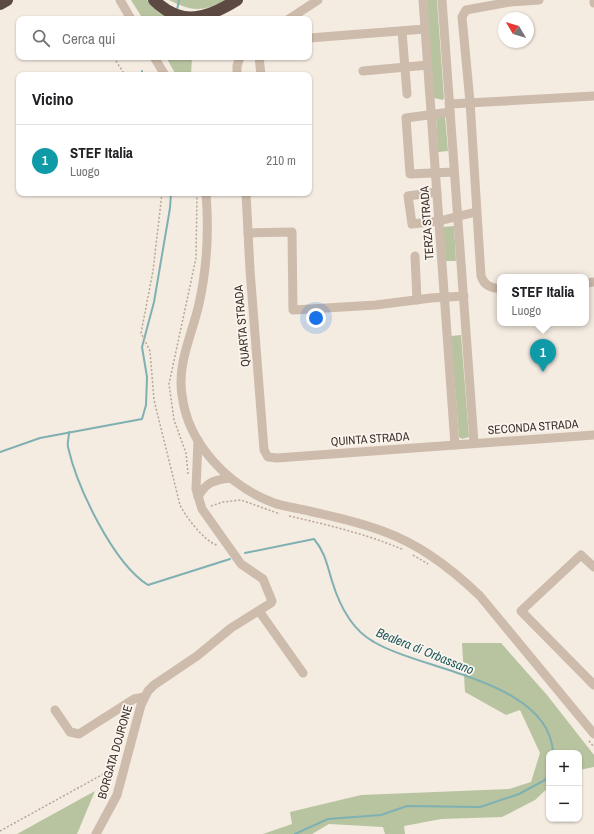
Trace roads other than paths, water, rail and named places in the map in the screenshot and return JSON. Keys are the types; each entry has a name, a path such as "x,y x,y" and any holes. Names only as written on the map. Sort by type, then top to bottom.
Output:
{"highway":[{"path":"0,4 7,0"},
{"path":"154,0 164,9 173,14 182,16"},
{"path":"205,16 211,15 237,0"}],"street":[{"path":"120,0 129,16"},
{"path":"294,16 318,0"},
{"name":"TERZA STRADA","path":"423,0 455,445"},
{"path":"442,0 474,443"},
{"path":"497,288 493,289 488,286 481,276 470,102 462,17 466,10 510,2 538,0"},
{"path":"312,38 425,29"},
{"path":"402,31 407,94"},
{"path":"156,60 163,72"},
{"path":"237,72 239,60"},
{"path":"259,60 261,72"},
{"path":"363,70 406,68 428,65"},
{"path":"454,172 410,174 406,118 431,114 470,102 594,96"},
{"path":"437,192 408,196 412,224 439,221 476,212"},
{"path":"206,196 208,218 207,256 199,304 182,362 180,378 182,397 187,416 198,440 208,455 230,478 258,496 275,503 355,521 386,532 415,545 432,556 465,581 480,596 592,738"},
{"name":"QUARTA STRADA","path":"246,196 264,450 268,457"},
{"path":"248,233 292,232 293,310 376,305 431,298 464,296"},
{"path":"415,256 417,300"},
{"name":"SECONDA STRADA","path":"474,443 594,435"},
{"name":"BORGATA DOJRONE","path":"96,834 115,800 144,697 154,685 197,656 231,628 271,604 272,598 261,577 241,564 226,545 202,509 196,489 198,440"},
{"name":"QUINTA STRADA","path":"268,457 277,458 474,443"},
{"path":"198,497 203,488 210,481 230,478"},
{"path":"594,567 581,555 521,611 594,685"},
{"path":"259,611 303,673"},
{"name":"BORGATA DOJRONE","path":"55,710 70,732 79,734 134,699 144,697"}],"waterway":[{"path":"177,10 179,0"},
{"path":"0,452 40,438 142,419 146,405 147,377 142,347 154,302 171,196"},
{"name":"Bealera di Orbassano","path":"69,432 68,445 73,464 79,482 98,523 122,560 148,585 230,559"},
{"name":"Bealera di Orbassano","path":"245,553 314,539 323,554 338,599 347,616 359,631 374,642 396,652 481,681 508,694 531,709 546,729 552,750"},
{"name":"Bealera di Orbassano","path":"295,834 328,819 381,815 407,806 480,807 519,794 546,778"}],"place":[{"name":"STEF Italia","path":"543,372"}]}
